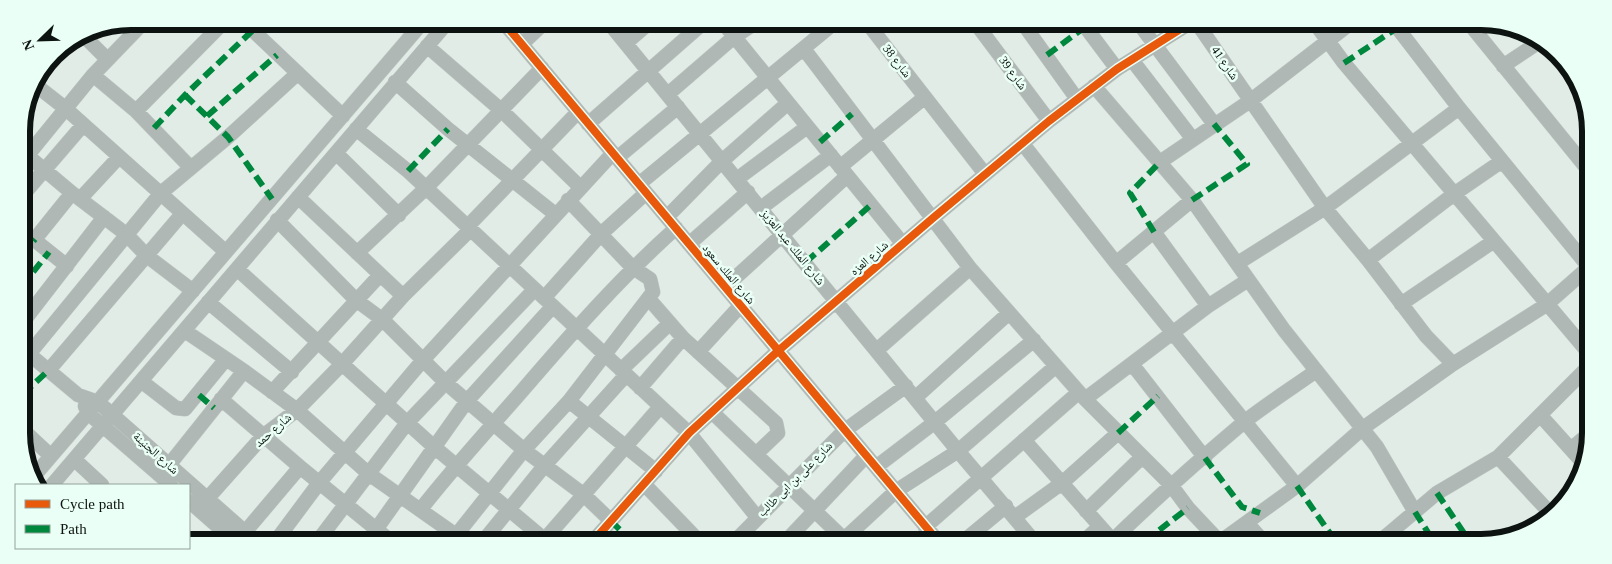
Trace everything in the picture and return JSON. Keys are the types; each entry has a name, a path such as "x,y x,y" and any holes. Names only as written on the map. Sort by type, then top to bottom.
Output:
{"street":[{"path":"30,146 107,59 136,30"},
{"path":"136,111 216,30"},
{"path":"257,30 298,74 344,116"},
{"path":"37,472 416,30"},
{"path":"53,484 104,427 277,220 337,154 395,82 440,30"},
{"name":"شارع الملك سعود","path":"510,30 930,534"},
{"path":"522,44 537,30"},
{"name":"شارع الملك عبد العزيز","path":"615,30 958,451 1028,534"},
{"path":"626,43 641,30"},
{"path":"588,124 695,30"},
{"path":"729,30 903,244"},
{"path":"668,94 734,37 745,30"},
{"path":"379,534 400,495 433,446 543,298 642,188 701,134 826,30"},
{"name":"شارع 38","path":"873,30 985,174"},
{"name":"شارع 39","path":"981,30 1049,122"},
{"path":"1028,30 1077,99"},
{"path":"1088,30 1117,69"},
{"path":"1144,30 1214,124"},
{"name":"شارع العزه","path":"599,534 689,433 778,351 932,218 1077,99 1117,69 1179,30"},
{"name":"شارع 41","path":"1202,30 1324,208 1368,260 1426,336 1453,364"},
{"path":"1319,30 1344,63 1582,345"},
{"path":"1160,162 1192,138 1250,101 1342,30"},
{"path":"1399,30 1459,108 1582,260"},
{"path":"1474,30 1582,162"},
{"path":"88,40 107,59"},
{"path":"1503,66 1534,45"},
{"path":"427,46 501,110 580,187"},
{"path":"804,49 970,268 1082,396 1142,458 1171,484 1188,508 1212,534"},
{"path":"1132,60 1192,138"},
{"path":"357,253 399,215 469,145 542,68"},
{"path":"30,346 161,193 228,137 298,74"},
{"path":"93,75 136,111 190,167"},
{"path":"395,82 469,145 555,214"},
{"path":"1094,86 1192,200 1238,263 1248,280 1316,371 1363,428 1387,462 1415,512"},
{"path":"39,88 65,108 226,252"},
{"path":"725,287 783,235 872,140 926,97"},
{"path":"666,217 722,161 788,103"},
{"path":"281,534 319,483 423,360 510,267 580,187 615,155 678,107"},
{"path":"1238,263 1324,208 1413,144 1459,108"},
{"name":"شارع حمد","path":"207,499 263,436 297,410 342,364 402,296 578,112"},
{"path":"30,187 83,125"},
{"path":"737,179 808,127"},
{"path":"356,129 426,188 689,433 757,517"},
{"path":"1023,144 1116,264 1297,486"},
{"path":"337,154 399,215"},
{"path":"761,208 831,155"},
{"path":"35,239 76,196 120,157"},
{"path":"30,158 126,234 147,256 193,291"},
{"path":"1368,260 1454,194 1502,161"},
{"path":"689,244 748,192"},
{"path":"298,197 402,296"},
{"path":"459,534 524,450 569,401 649,299 653,289 652,281 632,267 602,233 568,200"},
{"path":"1116,264 1192,200"},
{"path":"49,370 182,214"},
{"path":"30,313 104,217"},
{"path":"277,220 356,300 382,320 446,383 524,450 583,494 611,521"},
{"path":"421,509 455,466 632,267 676,228"},
{"path":"1154,232 1208,306"},
{"path":"30,236 67,266"},
{"path":"1401,304 1494,241"},
{"path":"877,350 970,268"},
{"path":"237,269 455,466 539,534"},
{"path":"1231,534 1297,486 1363,428 1453,364 1546,305 1582,272"},
{"path":"272,392 380,275"},
{"path":"934,534 982,478 1024,440 1082,396 1174,334 1208,306 1248,280"},
{"path":"323,534 407,423 446,383 543,298"},
{"path":"649,299 683,338 778,427 777,435 756,454"},
{"path":"208,302 292,372"},
{"path":"698,352 741,305"},
{"path":"915,398 1010,312"},
{"path":"489,534 589,417 623,373 669,324"},
{"path":"185,331 244,370 297,410 344,454 369,474 421,509 453,534"},
{"path":"640,388 683,338"},
{"path":"876,467 935,422 1034,340"},
{"name":"شارع الجنينة","path":"30,354 78,395 88,413 170,484"},
{"path":"141,381 176,408 185,409 226,359"},
{"path":"1132,364 1205,458"},
{"path":"849,534 896,491 958,451 1056,366"},
{"path":"169,465 244,370"},
{"path":"1120,534 1171,484 1205,458 1245,422 1316,371"},
{"path":"1389,534 1437,493 1498,457 1582,373"},
{"name":"شارع على بن ابى طالب","path":"741,534 844,430 906,386"},
{"name":"شارع الجنينة","path":"78,395 98,402 114,415 247,534"},
{"path":"221,399 377,534"},
{"path":"569,401 656,471"},
{"path":"549,534 660,407"},
{"path":"712,412 839,534"},
{"path":"1541,416 1579,458"},
{"path":"975,534 1062,483 1118,433"},
{"path":"30,436 51,456"},
{"path":"1024,440 1106,534"},
{"path":"1571,449 1581,441"},
{"path":"792,534 866,456"},
{"path":"1498,457 1547,510"},
{"path":"1086,511 1142,458"},
{"path":"75,460 101,484"},
{"path":"249,534 300,468"},
{"path":"644,484 692,534"},
{"path":"190,502 226,534"},
{"path":"1247,523 1257,534"},
{"path":"1092,534 1099,527"}],"marked path":[{"path":"1047,55 1081,30"},
{"path":"1344,63 1394,30"},
{"path":"154,128 185,95 252,31"},
{"path":"207,116 277,55"},
{"path":"185,95 228,137 272,199"},
{"path":"820,142 852,114"},
{"path":"1192,200 1247,164 1214,124"},
{"path":"408,171 448,129"},
{"path":"1154,232 1130,193 1160,162"},
{"path":"806,262 871,205"},
{"path":"30,245 35,239"},
{"path":"30,276 49,252"},
{"path":"30,388 49,370"},
{"path":"199,395 214,408"},
{"path":"1118,433 1158,396"},
{"path":"1205,458 1242,507 1260,513"},
{"path":"1297,486 1330,534"},
{"path":"1437,493 1465,534"},
{"path":"1154,534 1188,508"},
{"path":"1415,512 1429,534"},
{"path":"611,521 624,534"}],"cycle path":[{"path":"510,30 932,534"},
{"path":"599,534 689,433 778,351 1049,121 1117,69 1179,30"}]}
